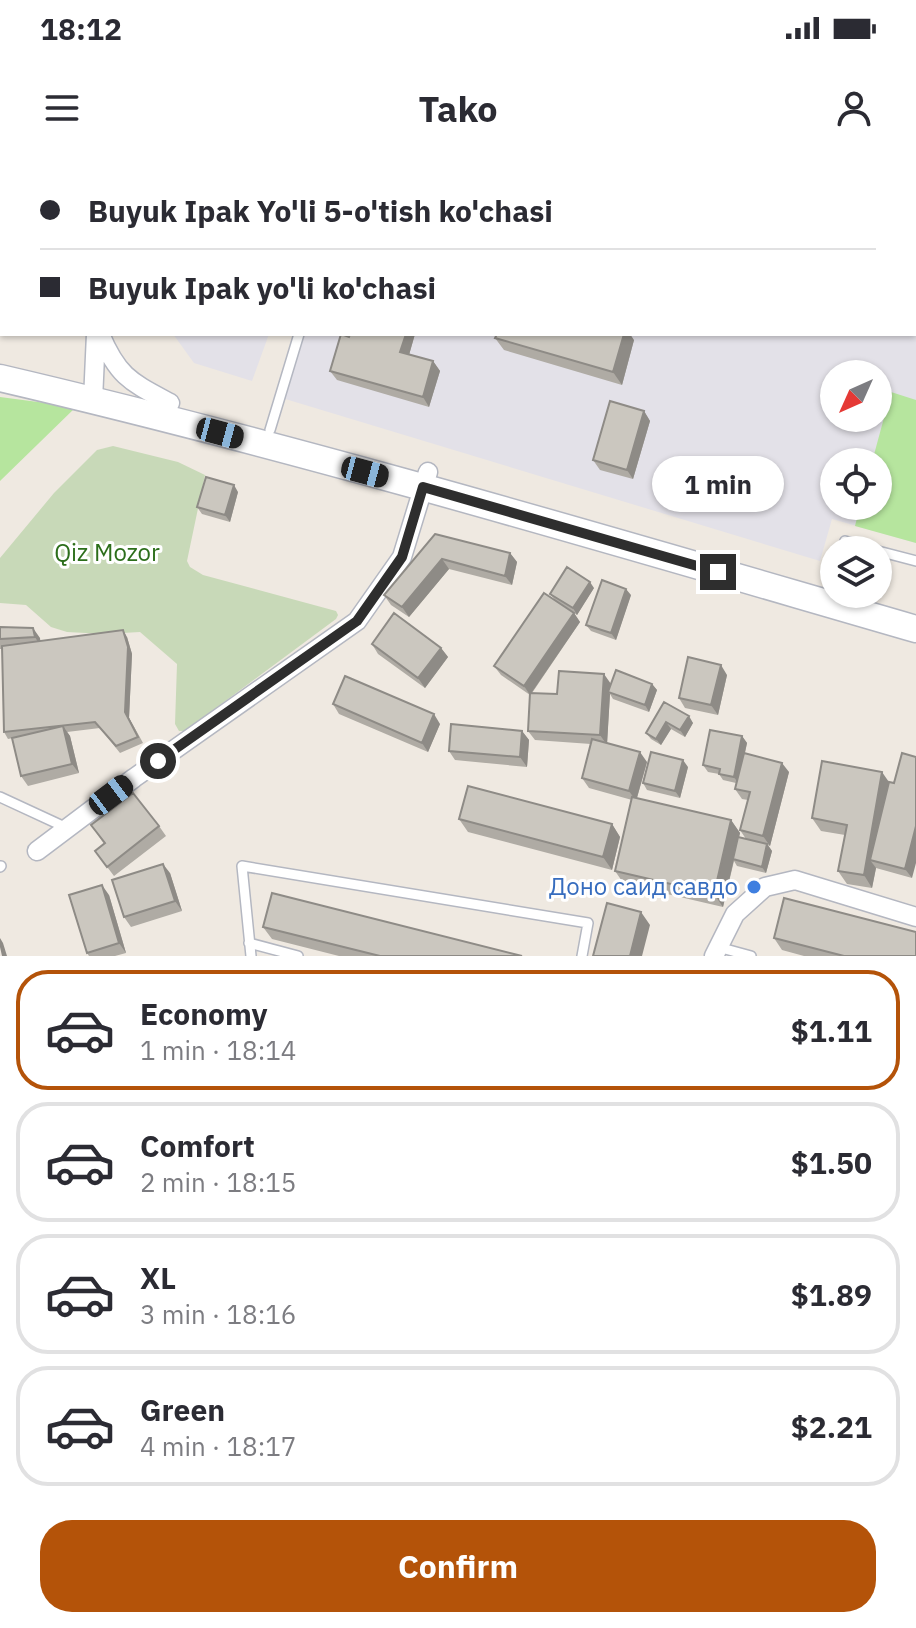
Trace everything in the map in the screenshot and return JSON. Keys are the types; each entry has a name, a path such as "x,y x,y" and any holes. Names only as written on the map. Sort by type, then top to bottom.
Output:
{"street":[{"path":"93,392 98,336"},
{"path":"99,336 119,371 170,403"},
{"path":"0,362 93,392 820,585"},
{"path":"0,378 170,403 270,430 916,629"},
{"path":"37,851 134,778 357,621 402,557 426,480"},
{"path":"892,605 916,612"},
{"path":"716,952 735,914 765,887 795,880 916,917"}],"lane":[{"path":"270,430 298,336"},
{"path":"892,554 916,561"},
{"path":"0,797 67,828"},
{"path":"251,956 242,866 588,923 582,956"},
{"path":"249,943 298,956"},
{"path":"716,952 751,956"}],"shaded area":[{"path":"174,336 268,336 252,381 194,363"},
{"path":"303,336 916,336 916,543 836,520 892,520 892,448 820,448 820,520 832,520 827,536 820,536 820,561 282,398"}],"green space":[{"path":"892,392 916,400 916,543 855,526 856,520 892,520 892,448 876,448 880,432 892,432"},
{"path":"0,397 76,407 0,481"},
{"name":"Qiz Mozor","path":"113,446 178,462 205,475 187,561 190,567 203,575 336,611 338,615 185,731 179,731 175,724 177,664 140,632 67,632 51,627 26,605 0,603 0,558 54,493 97,450"}],"building":[{"path":"340,336 405,336 400,352 433,361 423,397 330,371"},
{"path":"496,336 623,336 613,372"},
{"path":"610,401 644,411 627,470 593,460"},
{"path":"206,477 234,485 225,515 197,507"},
{"path":"435,534 510,553 505,576 442,559 402,607 384,595"},
{"path":"567,567 590,582 573,608 550,594"},
{"path":"602,580 626,589 611,633 586,625"},
{"path":"544,593 574,613 524,686 494,666"},
{"path":"394,613 441,648 418,678 372,644"},
{"path":"0,627 33,628 35,637 0,639"},
{"path":"123,630 128,647 125,712 138,737 116,746 95,722 4,732 2,646"},
{"path":"688,657 721,665 711,705 679,698"},
{"path":"616,670 652,684 645,705 608,692"},
{"path":"559,671 604,674 600,735 528,731 530,693 557,694"},
{"path":"345,676 434,714 422,743 333,704"},
{"path":"664,702 689,716 680,730 666,722 656,739 646,733"},
{"path":"451,724 522,731 520,757 449,751"},
{"path":"63,726 72,764 21,776 12,738"},
{"path":"710,730 742,736 734,777 719,774 720,769 703,765"},
{"path":"592,739 640,752 629,791 582,778"},
{"path":"651,752 683,760 675,791 643,783"},
{"path":"744,753 782,763 763,836 740,830 750,792 735,789"},
{"path":"902,753 916,757 916,826 905,869 870,860 889,782 894,783"},
{"path":"822,761 882,772 864,875 838,871 847,825 812,818"},
{"path":"468,786 612,824 603,857 459,819"},
{"path":"133,793 159,826 107,867 95,851 105,843 91,825"},
{"path":"632,797 731,820 714,894 615,871"},
{"path":"738,837 767,844 762,867 733,859"},
{"path":"163,864 175,901 124,917 112,880"},
{"path":"102,885 119,943 87,953 69,895"},
{"path":"272,893 522,956 380,956 263,927"},
{"path":"784,898 916,932 916,956 844,956 774,938"},
{"path":"607,903 641,912 630,956 593,956"}],"place":[{"name":"Доно саид савдо","path":"754,887"}],"route":[{"path":"158,761 357,621 402,557 423,487 718,572"}]}
